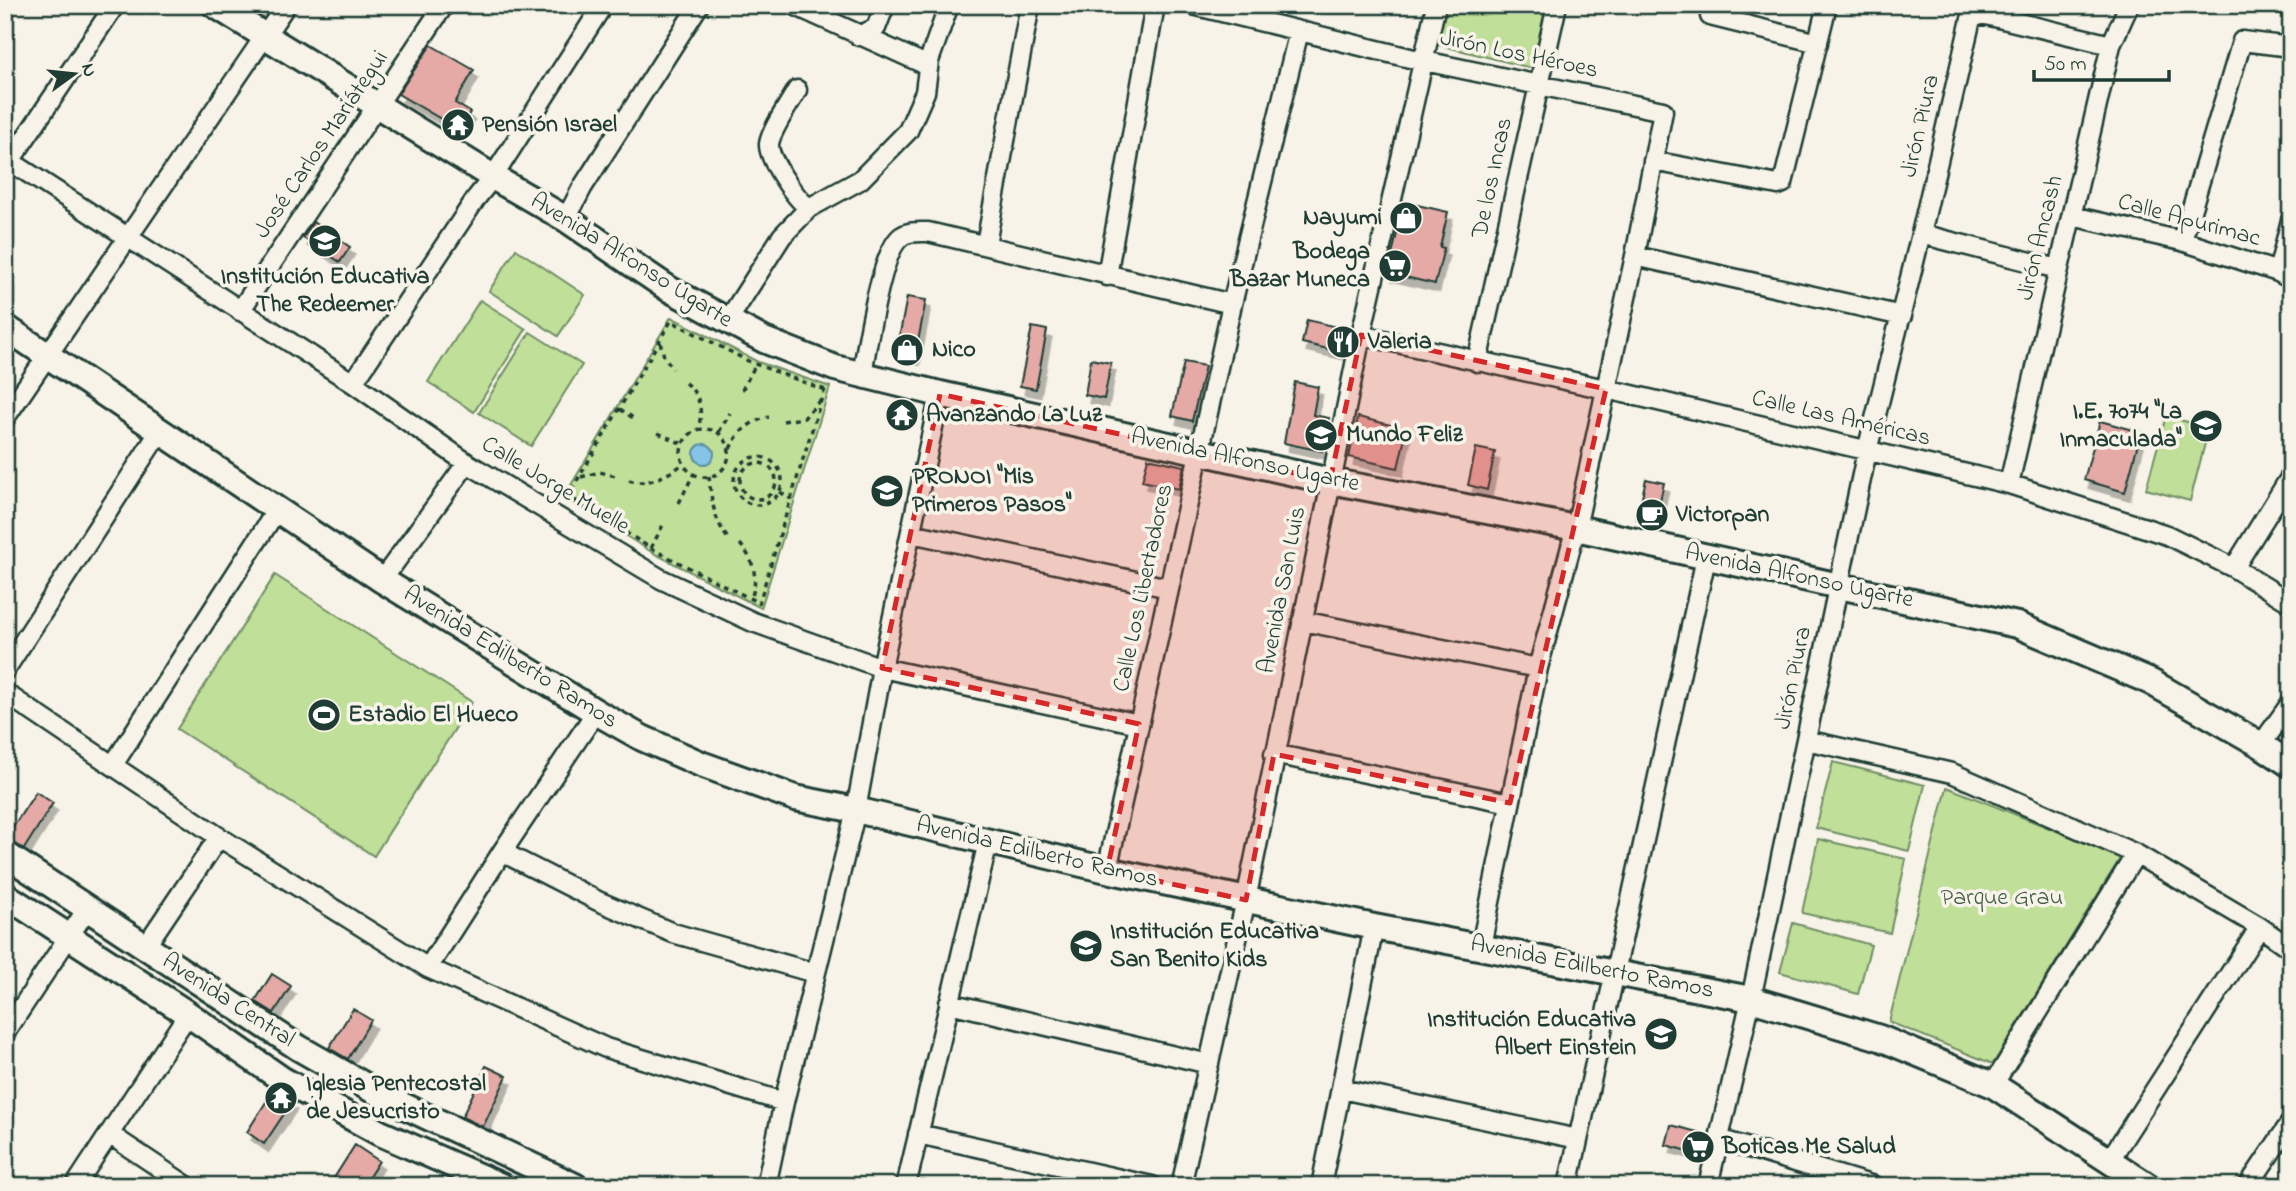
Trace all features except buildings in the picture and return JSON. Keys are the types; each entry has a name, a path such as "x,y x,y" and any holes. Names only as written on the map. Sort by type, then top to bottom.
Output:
{"street":[{"path":"7,160 115,5"},
{"name":"Avenida Alfonso Ugarte","path":"215,5 493,177 566,219 669,289 764,340 835,368 1330,481 1576,528 2017,625 2151,682 2291,765"},
{"path":"5,418 286,5"},
{"name":"José Carlos Mariátegui","path":"240,311 444,5"},
{"path":"353,383 493,177 603,5"},
{"path":"566,219 582,188 699,5"},
{"path":"794,5 915,62 929,61"},
{"path":"859,36 876,28 885,5"},
{"path":"727,322 782,236 808,208 860,180 908,131 925,92 929,61 949,5"},
{"path":"986,244 1030,5"},
{"path":"1107,276 1155,5"},
{"name":"Jirón Los Héroes","path":"1194,5 1425,61 1663,110 1653,161"},
{"name":"Avenida San Luis","path":"1181,1186 1246,900 1361,335 1436,5"},
{"name":"De los Incas","path":"1477,362 1557,5"},
{"path":"1481,947 1538,668 1576,528 1653,161 1778,185 1783,183 1826,5"},
{"name":"Jirón Ancash","path":"2009,484 2111,44 2129,5"},
{"name":"Jirón Piura","path":"1709,1186 1867,451 1902,316 1971,19 1982,15 2111,44"},
{"path":"1710,16 1818,43"},
{"name":"Calle Los Libertadores","path":"1107,870 1231,304 1299,31"},
{"path":"2182,241 2242,41 2291,47"},
{"path":"797,90 769,141 769,151 798,201 808,208"},
{"name":"Calle Jorge Muelle","path":"7,160 353,383 467,463 661,579 753,622 882,668 1139,724"},
{"name":"Calle Apurimac","path":"2072,216 2182,241 2284,275"},
{"path":"2284,275 2291,220"},
{"path":"862,374 887,260 894,244 901,236 910,232 928,232 986,244 1107,276 1231,304"},
{"path":"1921,234 2058,270"},
{"path":"1635,256 1902,316"},
{"name":"Avenida Edilberto Ramos","path":"5,327 382,580 596,712 642,738 701,764 795,798 1107,870 1374,927 1751,999 1880,1038 1993,1085 2148,1186"},
{"name":"Calle Las Américas","path":"1361,335 1606,389 2009,484 2168,535 2234,568 2291,603"},
{"path":"766,1186 856,810 882,668 940,394"},
{"path":"5,670 160,431"},
{"path":"382,580 467,463"},
{"path":"2234,568 2291,476"},
{"path":"113,765 278,508"},
{"path":"911,533 1169,588"},
{"path":"1568,1186 1706,558"},
{"path":"1302,621 1538,668"},
{"path":"5,693 219,837 428,968 606,1048 784,1102"},
{"path":"2261,745 2291,703"},
{"path":"428,968 596,712"},
{"path":"1805,740 1952,773 2136,854 2291,948"},
{"path":"1274,754 1510,803"},
{"path":"145,947 219,837"},
{"path":"906,1186 988,842"},
{"path":"502,852 598,901 673,933 815,973"},
{"name":"Avenida Central","path":"5,854 299,1048 385,1097 575,1186"},
{"path":"1993,1085 2136,854"},
{"name":"Avenida Central","path":"5,895 188,1014 282,1080 380,1133 501,1186"},
{"path":"5,1033 87,909"},
{"path":"1321,1186 1374,927"},
{"path":"2109,1161 2260,927"},
{"path":"950,1003 1209,1064"},
{"path":"75,1186 188,1014"},
{"path":"1340,1089 1578,1139"},
{"path":"2248,1186 2291,1122"},
{"path":"109,1134 187,1186"},
{"path":"918,1134 1152,1186"},
{"path":"1718,1139 1874,1186"},
{"path":"507,1186 517,1161"}],"path":[{"path":"671,321 755,365 825,390 759,603 651,548 568,496 660,340 671,321"},
{"path":"660,340 664,356 673,369"},
{"path":"742,390 755,365"},
{"path":"685,383 694,390 699,400 698,430"},
{"path":"783,421 804,418 822,397"},
{"path":"620,409 636,420"},
{"path":"719,432 730,413"},
{"path":"729,451 719,432 710,429 698,430 687,436 681,452 684,463 694,473 709,476 720,472 726,465 729,451 738,435 758,419 769,417"},
{"path":"658,433 683,444"},
{"path":"754,457 769,459 780,469 780,492 768,503 752,504 738,495 735,487 736,470 754,457"},
{"path":"629,480 637,482 660,477 684,463"},
{"path":"760,464 771,469 775,479 773,490 765,498 753,499 748,496 741,486 744,470 760,464"},
{"path":"726,465 736,470"},
{"path":"579,478 600,472 619,477"},
{"path":"679,503 694,473"},
{"path":"709,476 713,507 729,540"},
{"path":"780,492 791,499"},
{"path":"651,548 663,525"},
{"path":"740,544 753,568 755,580 751,599"}],"highlighted area":[{"path":"1361,335 1606,389 1510,803 1274,754 1246,900 1107,870 1139,724 882,668 940,394 1330,481"}],"green space":[{"path":"1443,5 1549,5 1535,69 1435,44"},
{"path":"516,249 585,295 558,336 489,291"},
{"path":"480,300 526,329 474,412 428,382"},
{"path":"671,317 758,362 830,387 761,608 653,553 564,497"},
{"path":"530,332 582,365 531,446 479,413"},
{"path":"2166,416 2209,428 2190,501 2146,489"},
{"name":"Estadio El Hueco","path":"275,575 472,702 374,856 177,729"},
{"path":"1833,762 1925,785 1909,851 1816,828"},
{"name":"Parque Grau","path":"1947,787 2121,857 1993,1064 1889,1022"},
{"path":"1818,839 1906,859 1890,933 1802,913"},
{"path":"1793,923 1871,945 1858,994 1780,972"}],"water":[{"path":"704,444 711,447 714,454 711,461 704,464 697,461 694,454 697,447"}],"place":[{"name":"Pensión Israel","path":"458,125"},
{"name":"Nayumi","path":"1406,218"},
{"name":"Institución Educativa The Redeemer","path":"325,241"},
{"name":"Bodega Bazar Muneca","path":"1395,266"},
{"name":"Valeria","path":"1343,342"},
{"name":"Nico","path":"907,350"},
{"name":"Avanzando La Luz","path":"902,415"},
{"name":"I.E. 7074 \"La Inmaculada\"","path":"2206,426"},
{"name":"Mundo Feliz","path":"1321,435"},
{"name":"PRONOI \"Mis Primeros Pasos\"","path":"887,491"},
{"name":"Victorpan","path":"1652,515"},
{"name":"Estadio El Hueco","path":"324,715"},
{"name":"Institución Educativa San Benito Kids","path":"1086,946"},
{"name":"Institución Educativa Albert Einstein","path":"1661,1034"},
{"name":"Iglesia Pentecostal de Jesucristo","path":"281,1098"},
{"name":"Boticas Me Salud","path":"1698,1147"}]}
